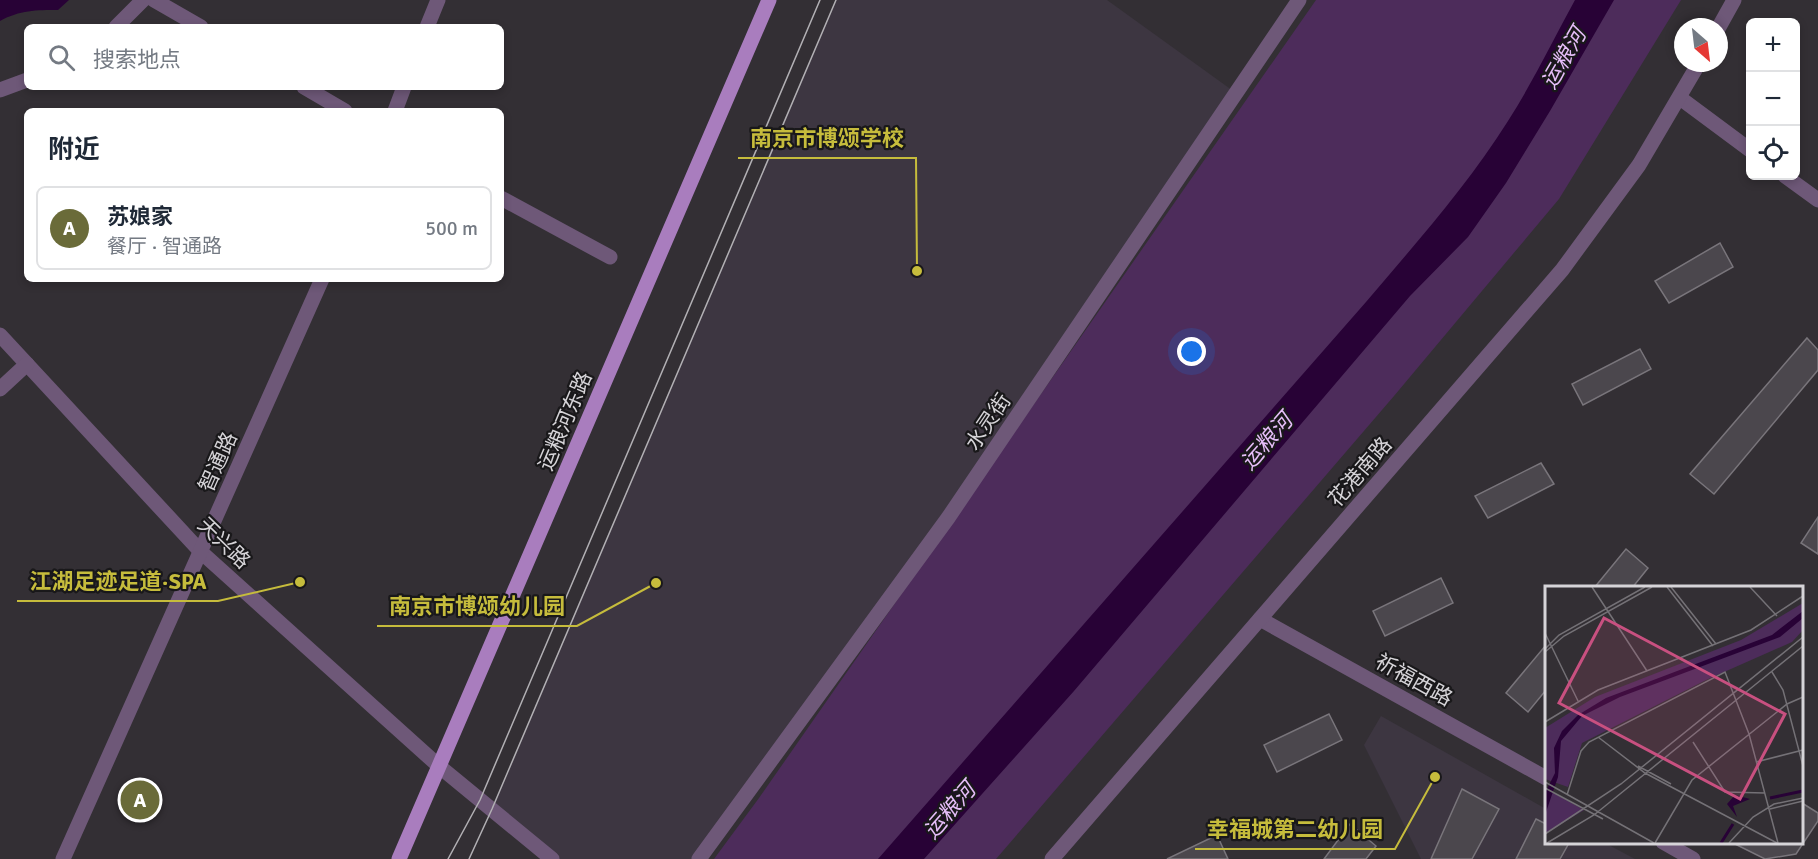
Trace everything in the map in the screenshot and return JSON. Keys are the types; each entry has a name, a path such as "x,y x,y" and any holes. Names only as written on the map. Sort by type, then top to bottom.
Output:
{"main road":[{"name":"运粮河东路","path":"399,859 769,0"}],"street":[{"path":"119,24 143,0"},
{"path":"154,0 196,24"},
{"path":"429,24 438,0"},
{"name":"水灵街","path":"699,859 948,518 1299,0"},
{"path":"1724,18 1734,0"},
{"name":"花港南路","path":"1052,859 1562,270 1639,165 1694,72"},
{"path":"0,90 24,81"},
{"path":"308,90 340,108"},
{"path":"396,108 403,90"},
{"path":"1680,98 1746,147"},
{"path":"1790,180 1818,200"},
{"path":"504,200 610,257"},
{"name":"智通路","path":"63,859 321,282"},
{"name":"天兴路","path":"0,335 201,552 440,766 552,859"},
{"path":"0,389 27,364"},
{"name":"祈福西路","path":"1260,619 1545,777"},
{"path":"1666,844 1693,859"}],"shaded area":[{"path":"836,0 1107,0 1236,93 804,717 700,859 552,859 492,809"},
{"path":"1316,0 1681,0 1559,199 1394,396 996,859 714,859 759,798"},
{"path":"1381,716 1545,808 1545,844 1607,844 1635,859 1421,859 1364,745"}],"water":[{"path":"0,0 69,0 58,10 21,13 0,21"},
{"name":"运粮河","path":"1575,0 1614,0 1506,183 1468,237 1410,296 1074,691 924,859 878,859 1366,302 1440,214 1476,168 1508,121"}],"building":[{"path":"1720,243 1733,267 1669,303 1655,281"},
{"path":"1807,338 1818,350 1818,370 1714,494 1690,474"},
{"path":"1640,349 1651,369 1583,405 1572,384"},
{"path":"1541,463 1554,484 1488,518 1475,496"},
{"path":"1818,517 1818,554 1801,543"},
{"path":"1626,549 1648,568 1634,586 1596,586"},
{"path":"1441,578 1453,603 1385,636 1373,611"},
{"path":"1545,646 1545,691 1528,712 1506,693"},
{"path":"1329,714 1342,740 1277,772 1264,745"},
{"path":"1462,789 1499,809 1472,859 1431,859"},
{"path":"1803,804 1818,813 1818,821 1803,844"},
{"path":"1536,819 1545,824 1545,844 1568,844 1560,859 1516,859"},
{"path":"1350,824 1376,846 1366,859 1324,859"},
{"path":"1217,835 1228,859 1167,859"},
{"path":"1735,844 1803,844 1796,854 1765,859"}],"tram line":[{"path":"448,859 480,800 820,0"},
{"path":"469,859 836,0"}],"place":[{"name":"南京市博颂学校","path":"917,271"},
{"name":"江湖足迹足道·SPA","path":"300,582"},
{"name":"南京市博颂幼儿园","path":"656,583"},
{"name":"幸福城第二幼儿园","path":"1435,777"},
{"name":"苏娘家","path":"140,800"}]}
